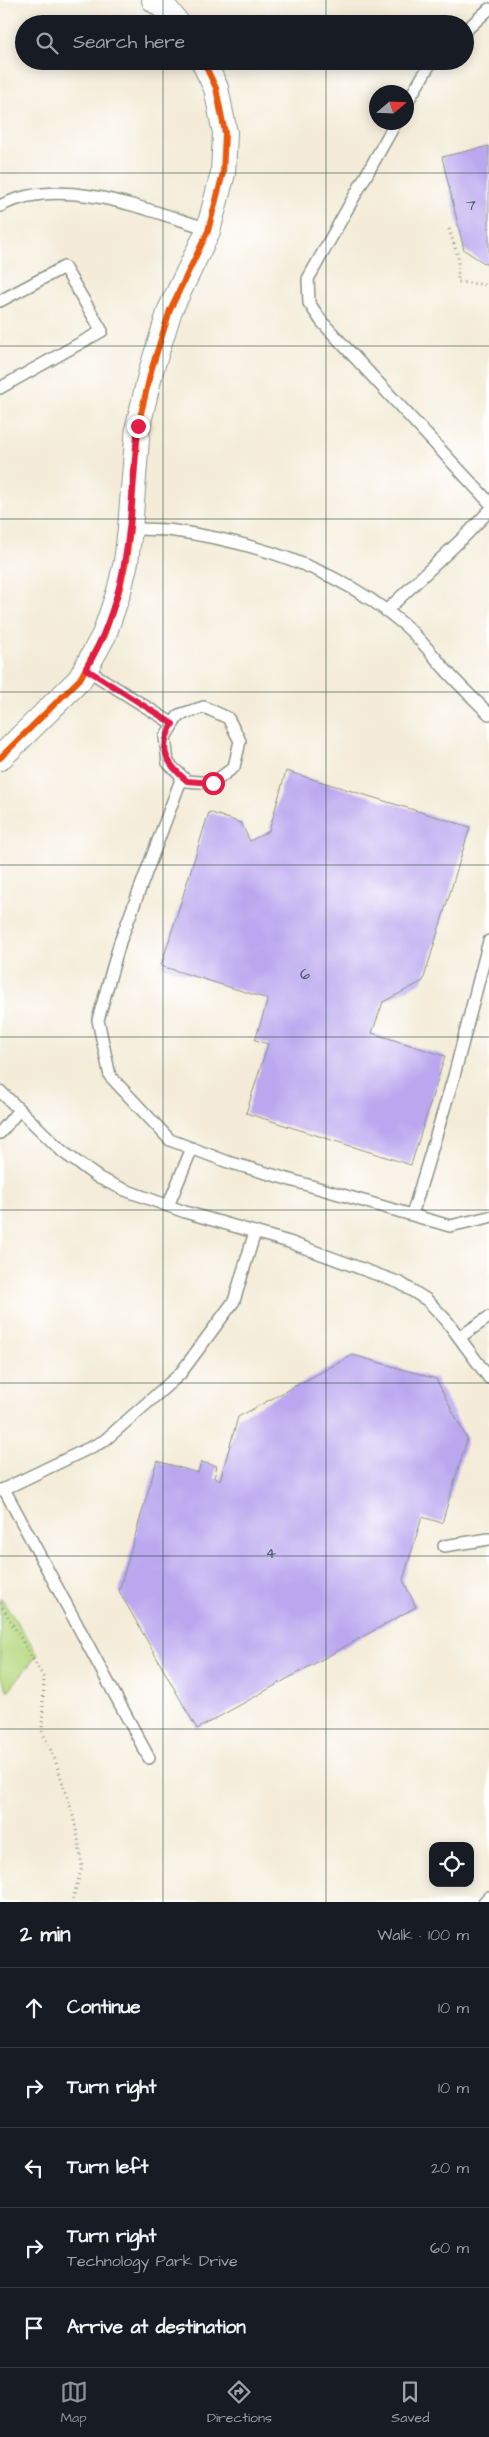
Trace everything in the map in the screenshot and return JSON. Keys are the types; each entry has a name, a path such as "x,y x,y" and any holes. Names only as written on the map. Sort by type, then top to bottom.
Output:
{"street":[{"path":"154,0 171,15"},
{"path":"0,758 80,679 104,635 119,591 130,528 138,426 150,370 170,310 209,229 223,173 225,133 216,88 207,70"}],"lane":[{"path":"474,23 489,9"},
{"path":"414,91 427,70"},
{"path":"392,130 308,279 309,303 322,322 489,502"},
{"path":"0,206 16,198 45,192 105,199 209,229"},
{"path":"0,301 64,267 102,331 0,388"},
{"path":"386,611 489,511"},
{"path":"130,528 178,532 263,550 322,574 386,611 404,624 489,714"},
{"path":"86,669 173,724"},
{"path":"204,707 228,718 240,741 234,767 213,783 187,781 168,763 165,737 173,724 179,715 204,707"},
{"path":"182,777 120,942 98,1020 110,1076 170,1140 228,1162 450,1226 489,1217"},
{"path":"412,1215 454,1076 489,941"},
{"path":"0,1091 63,1152 99,1178 168,1206 289,1242 400,1283 427,1300 460,1337 489,1378"},
{"path":"0,1133 19,1110"},
{"path":"168,1206 192,1148"},
{"path":"149,1758 2,1490 104,1441 180,1374 234,1301 254,1232"},
{"path":"460,1337 489,1317"},
{"path":"444,1546 489,1539"},
{"path":"484,1902 489,1897"}],"path":[{"path":"449,229 458,257 458,282 489,285"},
{"path":"0,1603 44,1678 42,1731 54,1757 72,1811 79,1843 82,1868 72,1902"}],"green space":[{"path":"0,1597 38,1654 8,1691 0,1676"}],"building":[{"path":"489,146 489,266 464,250 442,157"},
{"path":"286,771 470,827 423,981 383,1002 372,1033 445,1056 411,1165 246,1113 268,1044 255,1040 268,999 161,966 209,812 241,823 250,841 269,831"},
{"path":"353,1355 436,1379 467,1439 442,1523 422,1517 403,1580 416,1607 197,1729 119,1591 157,1461 198,1473 201,1462 217,1466 214,1478 220,1480 238,1417"}],"cycle path":[{"path":"0,758 80,679 104,635 119,591 126,562 130,528 138,426 151,371 170,310 208,231 223,173 225,133 216,88 207,70"}],"route":[{"path":"138,426 126,562 119,591 104,635 86,669 173,724 165,737 168,763 187,781 213,783"}]}
